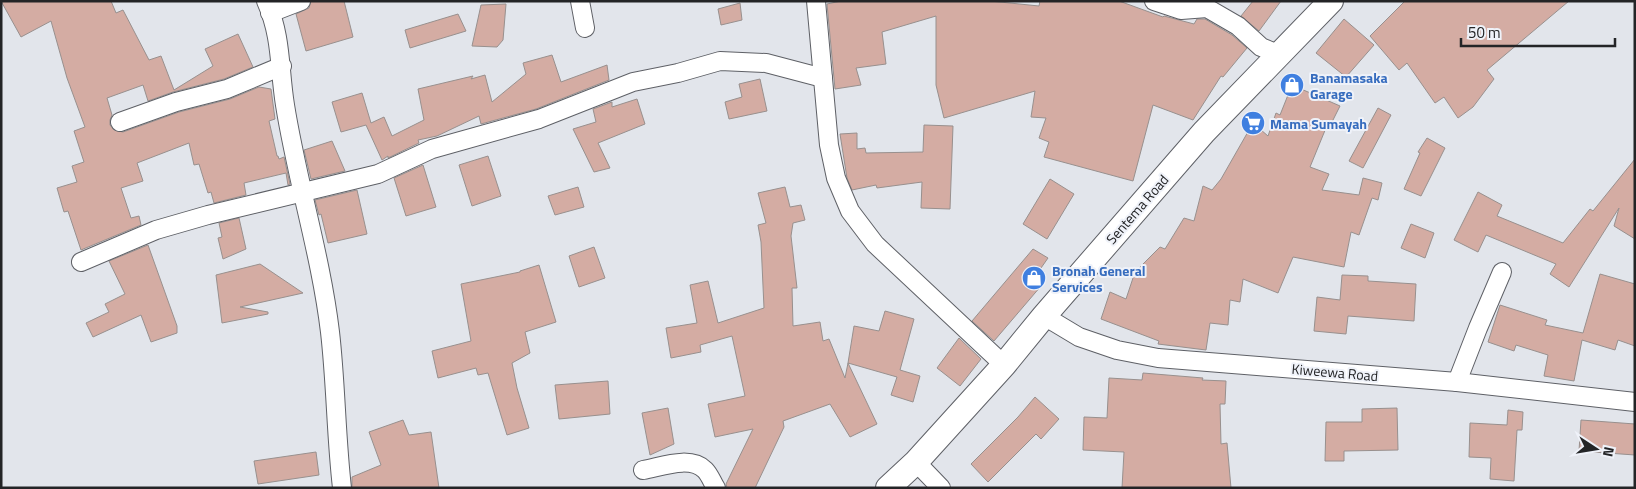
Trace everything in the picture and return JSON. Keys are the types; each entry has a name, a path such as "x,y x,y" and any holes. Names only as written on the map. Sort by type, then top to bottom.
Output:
{"main road":[{"name":"Sentema Road","path":"888,488 916,462 1004,366 1044,316 1204,132 1331,1"}],"street":[{"path":"301,1 268,7 278,35 285,104 316,252 330,333 342,488"},
{"path":"580,1 585,28"},
{"path":"816,1 829,145 836,178 850,211 875,244 1004,366"},
{"path":"1154,1 1181,10 1207,8 1238,26 1261,47 1278,54"},
{"path":"81,262 156,230 378,174 432,149 539,119 633,82 678,73 720,61 766,63 823,78"},
{"path":"120,122 176,102 228,89 282,66"},
{"path":"1457,382 1502,272"},
{"name":"Kiweewa Road","path":"1044,316 1079,337 1116,350 1158,358 1457,382 1635,402"},
{"path":"643,470 684,462 693,463 707,472 716,488"},
{"path":"916,462 941,488"}],"building":[{"path":"1,1 111,1 116,13 123,10 149,60 161,56 174,90 213,66 205,49 238,34 253,67 224,79 173,92 148,101 143,85 107,98 112,115 110,125 114,130 123,132 179,112 230,99 259,87 271,89 275,119 269,121 277,156 279,159 284,157 290,184 288,185 286,173 244,183 246,195 214,203 211,192 208,193 199,164 194,165 189,143 137,163 143,181 121,188 131,218 139,216 141,225 81,250 68,211 64,212 57,188 77,182 72,166 84,162 74,131 85,127 67,78 51,21 21,37"},
{"path":"311,1 344,1 353,37 306,51 296,14 309,8"},
{"path":"841,1 990,1 1039,6 1040,1 1119,1 1163,17 1194,24 1197,19 1205,19 1232,35 1247,48 1223,77 1221,76 1193,120 1153,105 1133,181 1044,157 1049,142 1039,138 1046,118 1031,117 1035,91 944,118 936,85 936,16 882,32 886,64 856,68 861,85 835,89 827,4"},
{"path":"1253,1 1281,1 1259,31 1241,16"},
{"path":"1405,1 1569,1 1487,70 1494,79 1473,107 1458,118 1444,97 1435,103 1407,63 1399,70 1370,36"},
{"path":"740,3 742,20 721,25 718,9"},
{"path":"506,4 503,40 497,47 472,46 481,5"},
{"path":"458,14 466,31 410,48 405,30"},
{"path":"1344,19 1374,45 1346,77 1316,53"},
{"path":"552,55 561,82 607,65 609,80 536,109 481,124 479,116 437,136 418,140 419,143 382,160 366,125 341,132 332,102 362,93 371,123 384,117 392,136 424,120 418,89 485,75 492,102 526,74 523,63"},
{"path":"760,79 767,111 729,119 725,102 742,97 739,84"},
{"path":"1292,85 1340,106 1331,124 1328,123 1310,167 1329,174 1322,190 1359,195 1363,178 1382,183 1378,200 1372,198 1359,235 1351,232 1344,267 1293,257 1278,293 1243,279 1240,302 1230,300 1228,325 1210,323 1206,350 1158,344 1159,341 1101,319 1110,292 1126,299 1135,272 1160,247 1165,249 1184,218 1194,221 1203,186 1212,190 1221,179 1253,123 1268,136 1276,113 1280,115"},
{"path":"637,99 645,124 598,143 610,168 594,172 573,129 596,122 593,109 612,102 612,107"},
{"path":"1378,108 1391,115 1363,168 1349,161"},
{"path":"924,125 953,126 950,209 921,208 922,182 877,188 876,185 852,190 847,178 840,134 857,133 857,149 865,148 866,153 923,152"},
{"path":"1427,138 1445,148 1421,196 1404,189 1420,153 1418,152"},
{"path":"332,141 345,171 311,179 304,150"},
{"path":"488,156 501,196 472,206 459,165"},
{"path":"1635,159 1635,239 1614,226 1619,208 1569,287 1550,274 1556,264 1486,235 1478,252 1454,240 1478,192 1502,205 1497,216 1563,243 1590,209 1593,211"},
{"path":"423,165 436,207 406,216 394,178"},
{"path":"1050,179 1074,194 1047,239 1023,224"},
{"path":"578,187 584,207 555,215 548,196"},
{"path":"785,187 790,207 801,205 805,220 793,223 791,236 797,288 792,288 793,326 820,322 823,341 829,339 845,378 848,363 877,424 850,437 830,404 783,421 784,427 755,488 727,488 726,484 753,429 715,437 708,404 745,396 732,336 700,345 701,352 671,358 666,328 697,323 690,285 708,281 718,323 764,308 761,242 758,225 766,223 758,193"},
{"path":"357,190 367,234 328,243 321,214 319,215 315,200"},
{"path":"239,218 246,249 223,259 218,238 222,237 219,223"},
{"path":"1411,224 1434,233 1425,258 1401,248"},
{"path":"148,245 177,326 177,333 151,342 141,315 93,337 86,323 109,312 105,304 125,294 109,261"},
{"path":"594,247 605,278 579,287 569,256"},
{"path":"1033,249 1048,258 1034,278 1041,286 994,341 972,321"},
{"path":"260,264 303,293 240,307 268,312 268,314 222,323 216,275"},
{"path":"539,265 556,322 525,332 530,353 512,363 529,428 507,435 488,373 478,375 476,368 438,378 432,351 471,341 461,284 520,272"},
{"path":"1600,274 1635,284 1635,346 1618,340 1615,350 1582,340 1574,381 1544,376 1548,355 1516,345 1514,351 1488,342 1500,305 1547,320 1545,325 1583,333"},
{"path":"1342,275 1368,276 1368,281 1416,284 1414,321 1348,316 1346,334 1314,331 1317,297 1340,300"},
{"path":"885,311 914,319 900,370 920,376 913,402 891,395 897,377 848,363 854,326 879,331"},
{"path":"959,338 981,359 960,386 937,368"},
{"path":"1143,373 1226,381 1225,404 1220,404 1221,444 1227,443 1231,488 1122,488 1124,452 1083,450 1084,417 1107,418 1109,378 1142,380"},
{"path":"608,381 610,414 559,419 555,385"},
{"path":"1035,397 1059,419 1041,439 1036,434 988,482 971,464 1018,417"},
{"path":"668,408 674,444 650,455 642,413"},
{"path":"1397,408 1398,450 1344,451 1344,461 1325,461 1326,422 1362,422 1362,409"},
{"path":"1508,410 1523,412 1522,430 1517,430 1514,481 1490,479 1491,458 1469,457 1470,423 1507,425"},
{"path":"403,420 409,435 431,432 439,488 352,488 352,477 381,465 369,432"},
{"path":"1581,420 1635,424 1635,455 1579,451"},
{"path":"316,452 319,475 258,484 254,461"}],"place":[{"name":"Banamasaka Garage","path":"1292,85"},
{"name":"Mama Sumayah","path":"1253,123"},
{"name":"Bronah General Services","path":"1034,278"}]}
